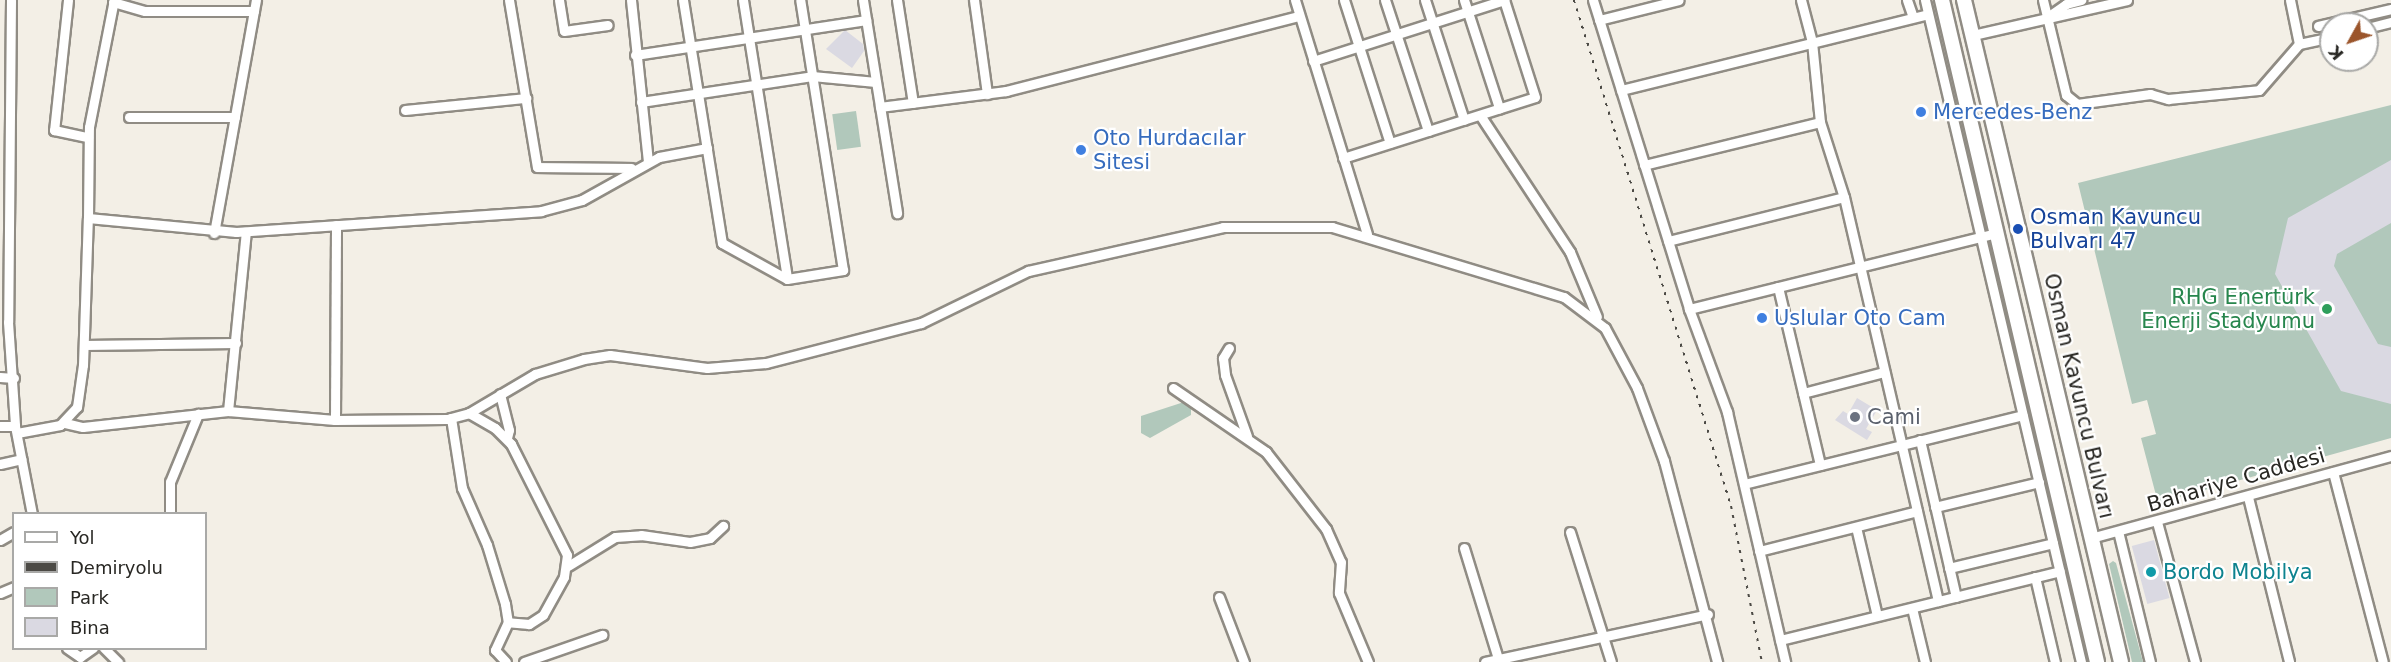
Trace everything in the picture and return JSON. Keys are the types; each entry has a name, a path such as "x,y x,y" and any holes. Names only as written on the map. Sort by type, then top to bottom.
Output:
{"highway":[{"name":"Osman Kavuncu Bulvarı","path":"1942,0 2097,662"},
{"name":"Osman Kavuncu Bulvarı","path":"1964,0 2121,662"}],"street":[{"path":"11,0 4,328 14,378 16,430 32,512"},
{"path":"68,0 54,130 88,137"},
{"path":"214,233 256,0"},
{"path":"509,0 537,167 633,168"},
{"path":"559,0 564,31 608,25"},
{"path":"631,0 635,56 648,162"},
{"path":"683,0 722,243 787,279 843,270 800,0"},
{"path":"743,0 787,279"},
{"path":"863,0 897,213"},
{"path":"897,0 912,103"},
{"path":"974,0 987,94"},
{"path":"1295,0 1367,234"},
{"path":"1344,0 1390,143"},
{"path":"1385,0 1428,131"},
{"path":"1425,0 1464,120"},
{"path":"1464,0 1499,108"},
{"path":"1313,61 1504,0 1535,97 1343,158"},
{"path":"1593,0 1689,309 1727,412 1785,662"},
{"path":"1599,20 1679,0"},
{"path":"1801,0 1812,42 1820,122 1844,197 1938,600"},
{"path":"1907,0 1913,17"},
{"path":"1925,0 2081,662"},
{"path":"2043,0 2066,95 2076,104 2150,94 2168,99 2259,90 2299,44 2319,39"},
{"path":"2047,18 2066,4 2081,0"},
{"path":"1973,35 2127,0"},
{"path":"2290,0 2299,44"},
{"path":"65,423 77,407 84,345 88,137 114,1 146,11 254,10"},
{"path":"2318,26 2391,9"},
{"path":"1621,90 1928,14"},
{"path":"880,107 987,94 1109,67 1299,16"},
{"path":"635,56 866,20"},
{"path":"641,102 812,76 876,82"},
{"path":"405,110 526,98"},
{"path":"1480,115 1570,252 1598,320 1616,346 1649,419 1708,614 1717,662"},
{"path":"129,117 235,117"},
{"path":"1644,165 1820,122"},
{"path":"88,218 214,233 551,210 582,200 633,168 648,162 707,148"},
{"path":"1668,241 1844,197"},
{"path":"0,426 16,430 65,423 83,427 228,411 335,420 451,418 469,413 548,369 601,356 707,368 766,363 921,323 1028,271 1204,230 1299,224 1367,234 1564,297 1598,320"},
{"path":"335,420 336,225"},
{"path":"228,411 246,232"},
{"path":"1689,309 1997,233"},
{"path":"1778,287 1820,465"},
{"path":"84,345 236,343"},
{"path":"1229,348 1223,362 1227,386 1248,439"},
{"path":"1803,393 1884,372"},
{"path":"0,377 14,378"},
{"path":"1173,388 1271,457 1331,536 1341,562 1339,593 1368,662"},
{"path":"500,394 509,430 507,438"},
{"path":"469,413 507,438 550,517 568,566"},
{"path":"170,512 171,482 198,414"},
{"path":"1744,484 2023,415"},
{"path":"451,418 462,488 491,554 508,622 495,650 506,662"},
{"path":"1920,440 1956,597"},
{"name":"Bahariye Caddesi","path":"2091,538 2157,522 2391,456"},
{"path":"0,464 21,459"},
{"path":"2333,472 2383,662"},
{"path":"1935,507 2039,482"},
{"path":"2248,497 2289,662"},
{"path":"1760,551 1917,511"},
{"path":"2157,522 2195,662"},
{"path":"508,622 529,624 543,615 568,566 615,537 641,535 690,542 710,538 723,526"},
{"path":"1856,527 1877,616"},
{"path":"2118,531 2150,662"},
{"path":"1570,532 1606,637 1611,662"},
{"path":"1949,568 2053,543"},
{"path":"1464,548 1499,660"},
{"path":"1780,640 2060,571"},
{"path":"2035,577 2055,662"},
{"path":"1219,597 1244,662"},
{"path":"1912,608 1925,662"},
{"path":"1485,662 1708,614"},
{"path":"524,662 602,635"},
{"path":"70,650 80,657 90,650"},
{"path":"106,650 118,662"}],"green space":[{"path":"2391,105 2391,438 2158,503 2141,438 2156,434 2147,400 2132,404 2078,183"},
{"path":"856,111 861,147 837,150 832,114"},
{"path":"1184,402 1191,407 1191,415 1150,438 1141,433 1141,416"},
{"path":"2113,561 2116,563 2143,662 2132,662 2109,564"}],"building":[{"path":"845,30 863,44 864,51 852,68 826,49"},
{"name":"RHG Enertürk Enerji Stadyumu","path":"2391,160 2391,223 2337,254 2334,266 2378,344 2391,347 2391,404 2341,391 2275,274 2288,218"},
{"name":"Cami","path":"1857,398 1877,410 1866,429 1872,432 1867,440 1835,420 1843,411 1848,414"},
{"name":"Bordo Mobilya","path":"2154,540 2170,598 2147,604 2132,546"}],"railway":[{"path":"1574,0 1731,506 1762,662"}],"place":[{"name":"Mercedes-Benz","path":"1921,112"},
{"name":"Oto Hurdacılar Sitesi","path":"1081,150"},
{"name":"Osman Kavuncu Bulvarı 47","path":"2018,229"},
{"name":"RHG Enertürk Enerji Stadyumu","path":"2327,309"},
{"name":"Uslular Oto Cam","path":"1762,318"},
{"name":"Cami","path":"1855,417"},
{"name":"Bordo Mobilya","path":"2151,572"}]}
